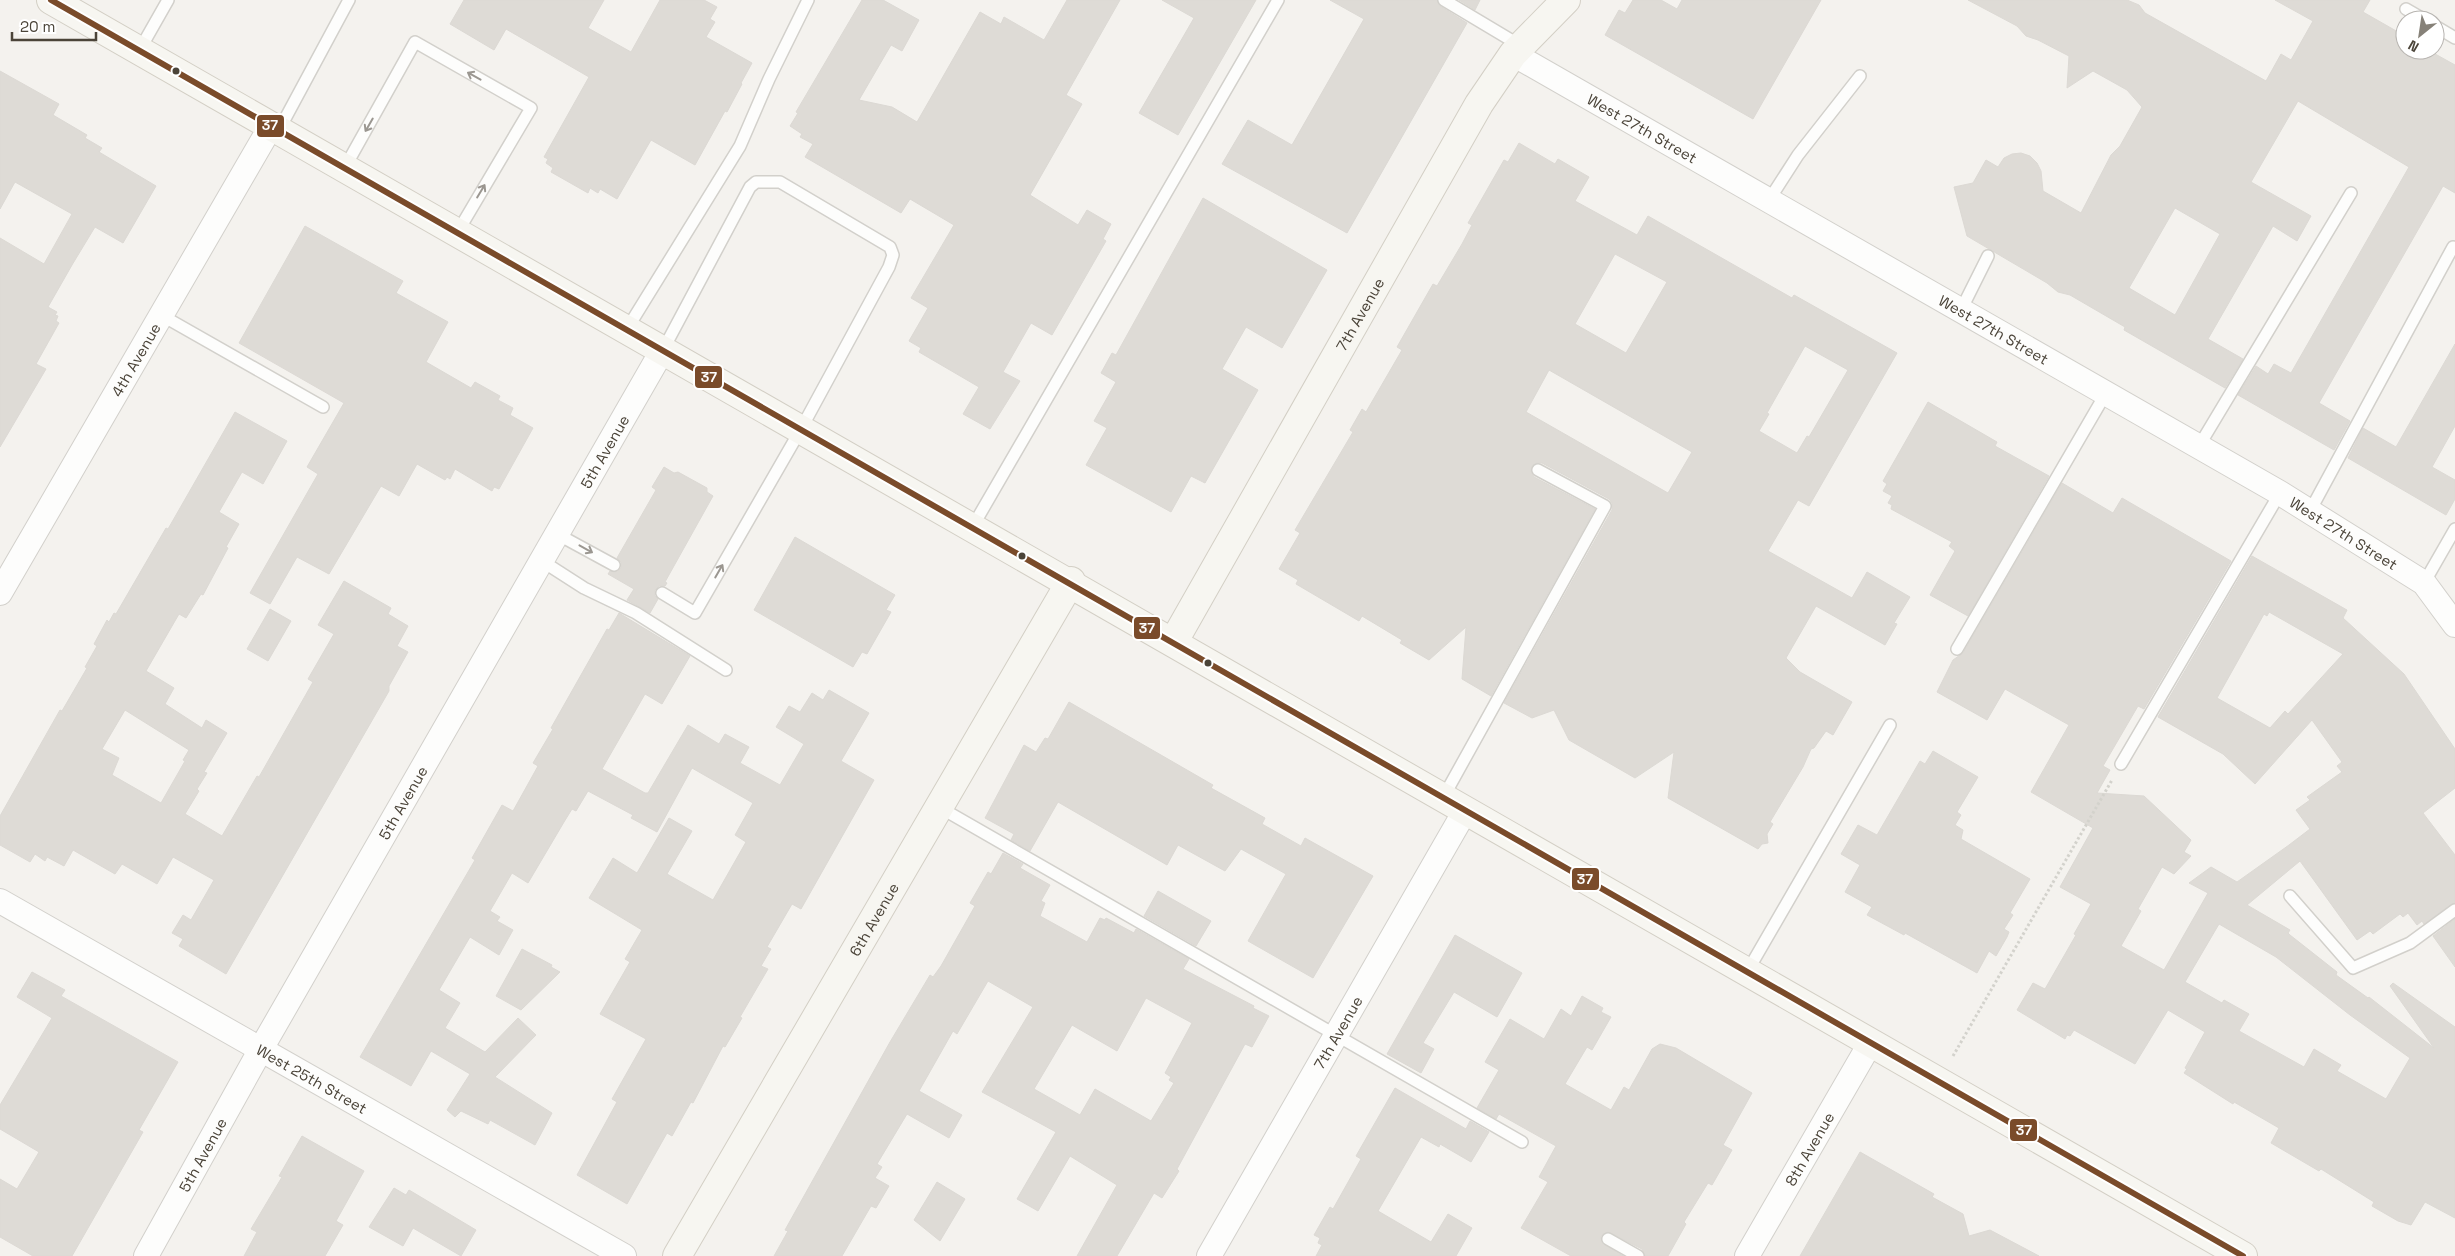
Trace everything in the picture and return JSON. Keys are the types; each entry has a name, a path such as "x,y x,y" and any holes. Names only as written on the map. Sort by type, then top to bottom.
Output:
{"main road":[{"path":"51,0 78,7 139,51 626,331 1071,581 1454,804 2243,1256"},
{"name":"7th Avenue","path":"1174,641 1479,104 1517,50 1566,0"},
{"name":"6th Avenue","path":"677,1256 1071,581"}],"street":[{"name":"West 27th Street","path":"1517,50 1769,200 2280,492 2424,583 2455,625"},
{"name":"4th Avenue","path":"0,593 161,315 275,129"},
{"name":"5th Avenue","path":"146,1256 261,1049 662,351"},
{"name":"7th Avenue","path":"1209,1256 1336,1034 1454,804"},
{"name":"West 25th Street","path":"0,901 624,1256"},
{"name":"8th Avenue","path":"1747,1256 1872,1042"}],"lane":[{"path":"139,51 168,0"},
{"path":"275,129 349,0"},
{"path":"626,331 740,146 769,79 808,0"},
{"path":"973,526 1278,0"},
{"path":"1444,0 1517,50"},
{"path":"344,169 415,42 523,103 531,108 456,233"},
{"path":"1769,200 1798,155 1860,76"},
{"path":"662,351 750,187 756,182 780,182 890,248 893,255 889,267 801,429 695,613 662,593"},
{"path":"2199,446 2351,192"},
{"path":"2310,511 2453,247"},
{"path":"1961,310 1988,256"},
{"path":"161,315 323,406"},
{"path":"1957,649 2106,393"},
{"path":"1454,804 1605,506 1538,470"},
{"path":"2121,764 2280,492"},
{"path":"2424,583 2455,529"},
{"path":"558,534 614,565"},
{"path":"542,562 584,588 636,613 726,670"},
{"path":"1747,972 1890,725"},
{"path":"939,807 1522,1142"},
{"path":"2290,896 2353,968 2410,943 2455,910"},
{"path":"1608,1238 1638,1256"}],"path":[{"path":"1938,1080 2121,764"}],"building":[{"path":"464,0 604,0 588,28 631,52 660,0 704,0 717,7 710,19 715,22 706,37 752,63 727,112 725,111 695,165 651,140 617,199 600,189 598,193 590,188 588,193 551,172 553,168 546,163 548,159 544,157 589,77 506,29 494,50 450,24"},
{"path":"862,0 883,0 919,20 902,51 891,45 859,100 892,107 917,122 980,12 1001,24 1004,17 1044,40 1067,0 1120,0 1066,95 1082,104 1030,195 1078,225 1087,210 1111,224 1103,239 1106,241 1052,335 1031,323 1003,372 1020,381 990,429 963,414 979,387 919,352 921,348 909,341 928,308 911,298 954,225 910,199 901,213 805,157 813,144 800,137 802,134 790,126 798,113 796,112"},
{"path":"1162,0 1256,0 1178,135 1139,113 1194,18"},
{"path":"1330,0 1437,0 1440,6 1467,23 1347,233 1222,164 1248,120 1292,145 1364,19"},
{"path":"1459,0 1480,0 1475,10"},
{"path":"1633,0 1661,0 1677,9 1682,0 1821,0 1753,119 1605,35 1619,10 1625,13"},
{"path":"1968,0 2127,0 2139,5 2145,13 2266,81 2281,54 2291,60 2313,21 2275,0 2370,0 2363,12 2395,30 2395,60 2445,59 2455,65 2455,193 2443,186 2319,403 2350,421 2334,450 2238,395 2256,366 2268,374 2274,364 2291,373 2409,167 2298,101 2251,182 2311,216 2297,241 2273,226 2208,339 2243,359 2225,388 2124,330 2125,327 2070,295 2058,292 2047,283 1967,236 1954,187 1973,183 1986,160 1998,167 2004,158 2012,154 2021,153 2030,156 2037,163 2041,171 2043,191 2081,213 2111,155 2120,146 2142,107 2127,90 2093,71 2067,88 2069,56 2026,36 2017,26","holes":["2175,208 2220,234 2175,315 2129,288"]},
{"path":"0,71 59,104 53,115 87,135 85,138 102,148 99,152 156,186 123,243 95,227 72,265 48,307 57,312 55,315 58,316 56,321 59,323 36,364 46,369 0,447 0,238 44,264 72,214 15,182 0,209"},
{"path":"1519,143 1555,164 1558,159 1589,177 1575,201 1637,235 1648,216 1792,298 1794,295 1897,353 1809,506 1798,500 1768,551 1852,598 1867,572 1910,597 1894,623 1897,624 1885,645 1816,606 1786,658 1800,672 1852,702 1833,735 1826,731 1814,748 1811,749 1803,767 1770,822 1773,824 1767,834 1768,843 1762,844 1758,849 1668,798 1674,752 1635,778 1569,740 1554,710 1532,718 1504,703 1612,510 1612,503 1609,499 1542,463 1532,466 1531,471 1534,477 1595,509 1491,696 1462,679 1466,627 1429,660 1400,643 1402,640 1362,616 1359,621 1296,584 1298,580 1279,569 1300,533 1295,530 1353,432 1350,430 1362,409 1366,412 1402,350 1397,347 1433,284 1437,286 1462,244 1472,225 1468,223 1504,160 1508,162","holes":["1615,254 1667,282 1626,353 1575,324","1805,346 1848,370 1809,437 1807,436 1797,453 1759,431 1769,414 1767,413","1549,370 1692,452 1668,493 1526,412"]},
{"path":"1203,198 1327,270 1282,348 1246,327 1222,369 1258,390 1205,483 1191,476 1171,512 1086,465 1107,428 1094,421 1116,382 1101,373 1112,353 1116,355"},
{"path":"305,226 403,281 396,293 448,322 426,362 471,388 475,382 500,396 498,400 513,408 510,415 533,428 499,489 494,487 492,491 455,469 450,479 447,477 445,480 417,464 399,496 381,486 329,574 297,557 270,604 250,593 318,474 307,467 344,403 239,343"},
{"path":"2455,344 2455,426 2432,467 2455,480 2455,499 2446,515 2348,458 2363,428 2396,447"},
{"path":"1928,402 1997,442 1995,446 2049,476 1968,616 1930,595 1955,551 1949,546 1952,542 1891,509 1892,505 1888,503 1892,496 1883,491 1887,484 1883,481"},
{"path":"235,412 287,441 263,484 242,472 219,512 239,524 226,547 228,548 203,595 201,594 186,618 179,614 146,671 174,688 165,704 202,728 206,720 227,733 204,772 207,773 197,789 199,791 185,814 222,836 257,776 259,777 313,682 308,679 334,634 318,625 344,581 391,608 388,614 408,626 397,646 408,652 389,686 389,691 226,974 179,946 183,939 172,933 183,915 191,920 214,880 173,857 157,884 122,864 115,874 73,850 64,866 47,857 45,861 35,854 30,862 0,845 0,816 60,710 62,711 87,668 85,667 97,646 94,644 107,620 109,622 114,613 116,614 166,528 168,529","holes":["125,710 189,750 183,760 185,761 161,803 112,775 119,758 102,749"]},
{"path":"664,467 674,473 678,472 707,488 707,492 713,496 665,582 667,583 665,586 659,586 655,590 655,596 658,599 650,613 627,600 634,589 608,574 610,571 615,572 621,568 621,562 617,558 656,490 652,487"},
{"path":"2062,483 2113,513 2122,498 2231,561 2144,709 2138,706 2103,766 2110,770 2097,793 2144,796 2191,840 2184,852 2191,856 2174,874 2162,867 2138,909 2141,911 2121,946 2164,970 2208,893 2189,883 2211,867 2237,882 2289,845 2310,829 2296,810 2310,800 2307,797 2342,772 2337,766 2342,762 2312,720 2255,784 2223,754 2158,717 2252,556 2347,610 2343,618 2404,674 2455,749 2455,788 2423,813 2455,855 2455,903 2424,924 2422,921 2417,925 2408,913 2403,917 2400,914 2373,934 2370,931 2357,940 2300,861 2247,905 2290,930 2288,933 2290,935 2337,972 2336,975 2369,997 2434,1048 2390,986 2393,983 2455,1027 2455,1218 2425,1202 2411,1225 2398,1221 2372,1206 2374,1202 2321,1169 2319,1171 2271,1143 2279,1128 2234,1102 2233,1104 2184,1073 2205,1032 2168,1010 2135,1064 2074,1030 2065,1039 2017,1010 2033,983 2045,989 2076,935 2074,934 2091,904 2060,887 2093,828 2031,792 2069,725 2005,689 1987,720 1937,692 1953,660 1963,653","holes":["2269,612 2343,654 2288,714 2285,711 2270,728 2217,698 2264,614 2267,616","2219,924 2276,957 2350,1015 2410,1058 2386,1099 2337,1071 2341,1065 2314,1049 2304,1067 2239,1031 2249,1014 2224,1000 2222,1003 2185,982"]},
{"path":"795,537 895,595 886,610 891,612 867,654 862,652 853,667 754,610"},
{"path":"270,609 291,621 268,661 247,649"},
{"path":"619,613 690,656 662,704 645,694 602,769 648,793 688,725 719,744 725,734 749,747 740,763 780,785 804,744 776,727 789,706 800,712 812,693 823,700 829,690 869,713 841,761 874,780 801,909 792,904 767,947 771,949 761,966 768,969 740,1017 742,1018 725,1047 723,1046 693,1103 691,1102 672,1136 667,1133 627,1204 577,1175 617,1102 612,1099 646,1039 600,1014 630,962 625,959 642,930 589,898 613,858 637,873 669,818 692,831 667,874 713,900 746,842 735,835 753,803 692,768 657,832 631,818 633,815 588,791 576,811 572,809 528,883 512,873 490,911 500,917 497,921 513,930 499,955 470,937 439,990 460,1003 445,1028 485,1052 518,1018 536,1035 495,1077 552,1113 535,1145 490,1120 488,1124 461,1111 455,1117 447,1110 470,1074 431,1051 411,1086 360,1057 475,860 472,858 502,805 513,811 538,766 533,763 553,729 551,728 607,629 609,630"},
{"path":"1069,702 1213,785 1211,788 1265,818 1262,824 1301,846 1305,838 1373,876 1313,978 1248,941 1286,874 1241,849 1225,871 1178,845 1167,865 1058,802 1030,851 1011,840 1014,834 985,818 1024,745 1036,752 1045,738 1048,739"},
{"path":"1933,751 1978,777 1957,812 1961,815 1955,825 1963,830 1961,839 2030,879 2010,913 2013,915 2004,929 2009,932 2007,937 1996,956 1989,951 1977,973 1905,933 1904,935 1867,915 1872,907 1845,892 1860,865 1841,854 1858,825 1877,835 1920,761 1925,764"},
{"path":"1003,853 1023,864 1020,868 1050,885 1041,901 1045,903 1040,916 1087,942 1100,918 1105,920 1106,918 1134,933 1136,929 1189,959 1183,969 1254,1006 1253,1008 1269,1016 1252,1047 1245,1044 1177,1169 1179,1171 1162,1198 1154,1193 1117,1256 1077,1256 1117,1185 1070,1156 1038,1211 1017,1199 1056,1132 982,1092 1033,1007 988,981 957,1034 953,1031 919,1091 962,1115 949,1138 907,1114 877,1164 882,1167 875,1178 889,1186 876,1208 871,1206 842,1256 774,1256 788,1231 785,1230 890,1042 930,975 933,977 941,966 975,906 970,903 988,872 991,874","holes":["1146,998 1192,1023 1165,1073 1171,1077 1169,1080 1174,1083 1151,1121 1095,1089 1080,1115 1034,1089 1072,1025 1117,1051"]},
{"path":"1158,891 1211,921 1196,946 1144,916"},
{"path":"2455,919 2455,967 2433,936"},
{"path":"1455,935 1522,973 1497,1017 1454,992 1423,1043 1434,1049 1421,1073 1387,1054"},
{"path":"522,949 552,965 551,967 560,972 521,1010 496,996"},
{"path":"32,972 65,990 61,996 178,1062 139,1130 143,1132 72,1256 33,1256 0,1237 0,1179 17,1189 39,1152 0,1129 0,1105 52,1018 17,997"},
{"path":"1582,996 1603,1008 1601,1012 1611,1017 1592,1050 1587,1047 1565,1084 1611,1110 1624,1087 1629,1090 1652,1049 1660,1044 1676,1048 1752,1093 1723,1145 1732,1150 1712,1185 1708,1183 1684,1222 1686,1224 1668,1256 1645,1256 1642,1249 1608,1232 1601,1236 1602,1243 1623,1256 1571,1256 1521,1228 1548,1182 1539,1177 1556,1146 1499,1114 1496,1119 1477,1108 1499,1070 1485,1062 1510,1019 1544,1039 1561,1009 1571,1016"},
{"path":"1395,1088 1466,1129 1470,1121 1489,1132 1471,1162 1440,1144 1439,1147 1421,1137 1378,1211 1431,1242 1448,1214 1472,1228 1456,1256 1316,1256 1322,1245 1318,1243 1320,1238 1314,1235 1330,1207 1333,1209 1361,1159 1356,1156"},
{"path":"302,1136 364,1171 336,1221 343,1225 325,1256 244,1256 257,1232 251,1229 282,1177 279,1176"},
{"path":"1860,1152 1934,1194 1932,1197 1963,1214 1969,1236 1990,1230 2039,1256 1800,1256"},
{"path":"937,1182 965,1199 940,1241 914,1220"},
{"path":"394,1188 406,1195 409,1190 476,1230 461,1256 413,1228 403,1246 369,1227"}],"transit line":[{"name":"37","path":"51,0 2243,1256"}]}
